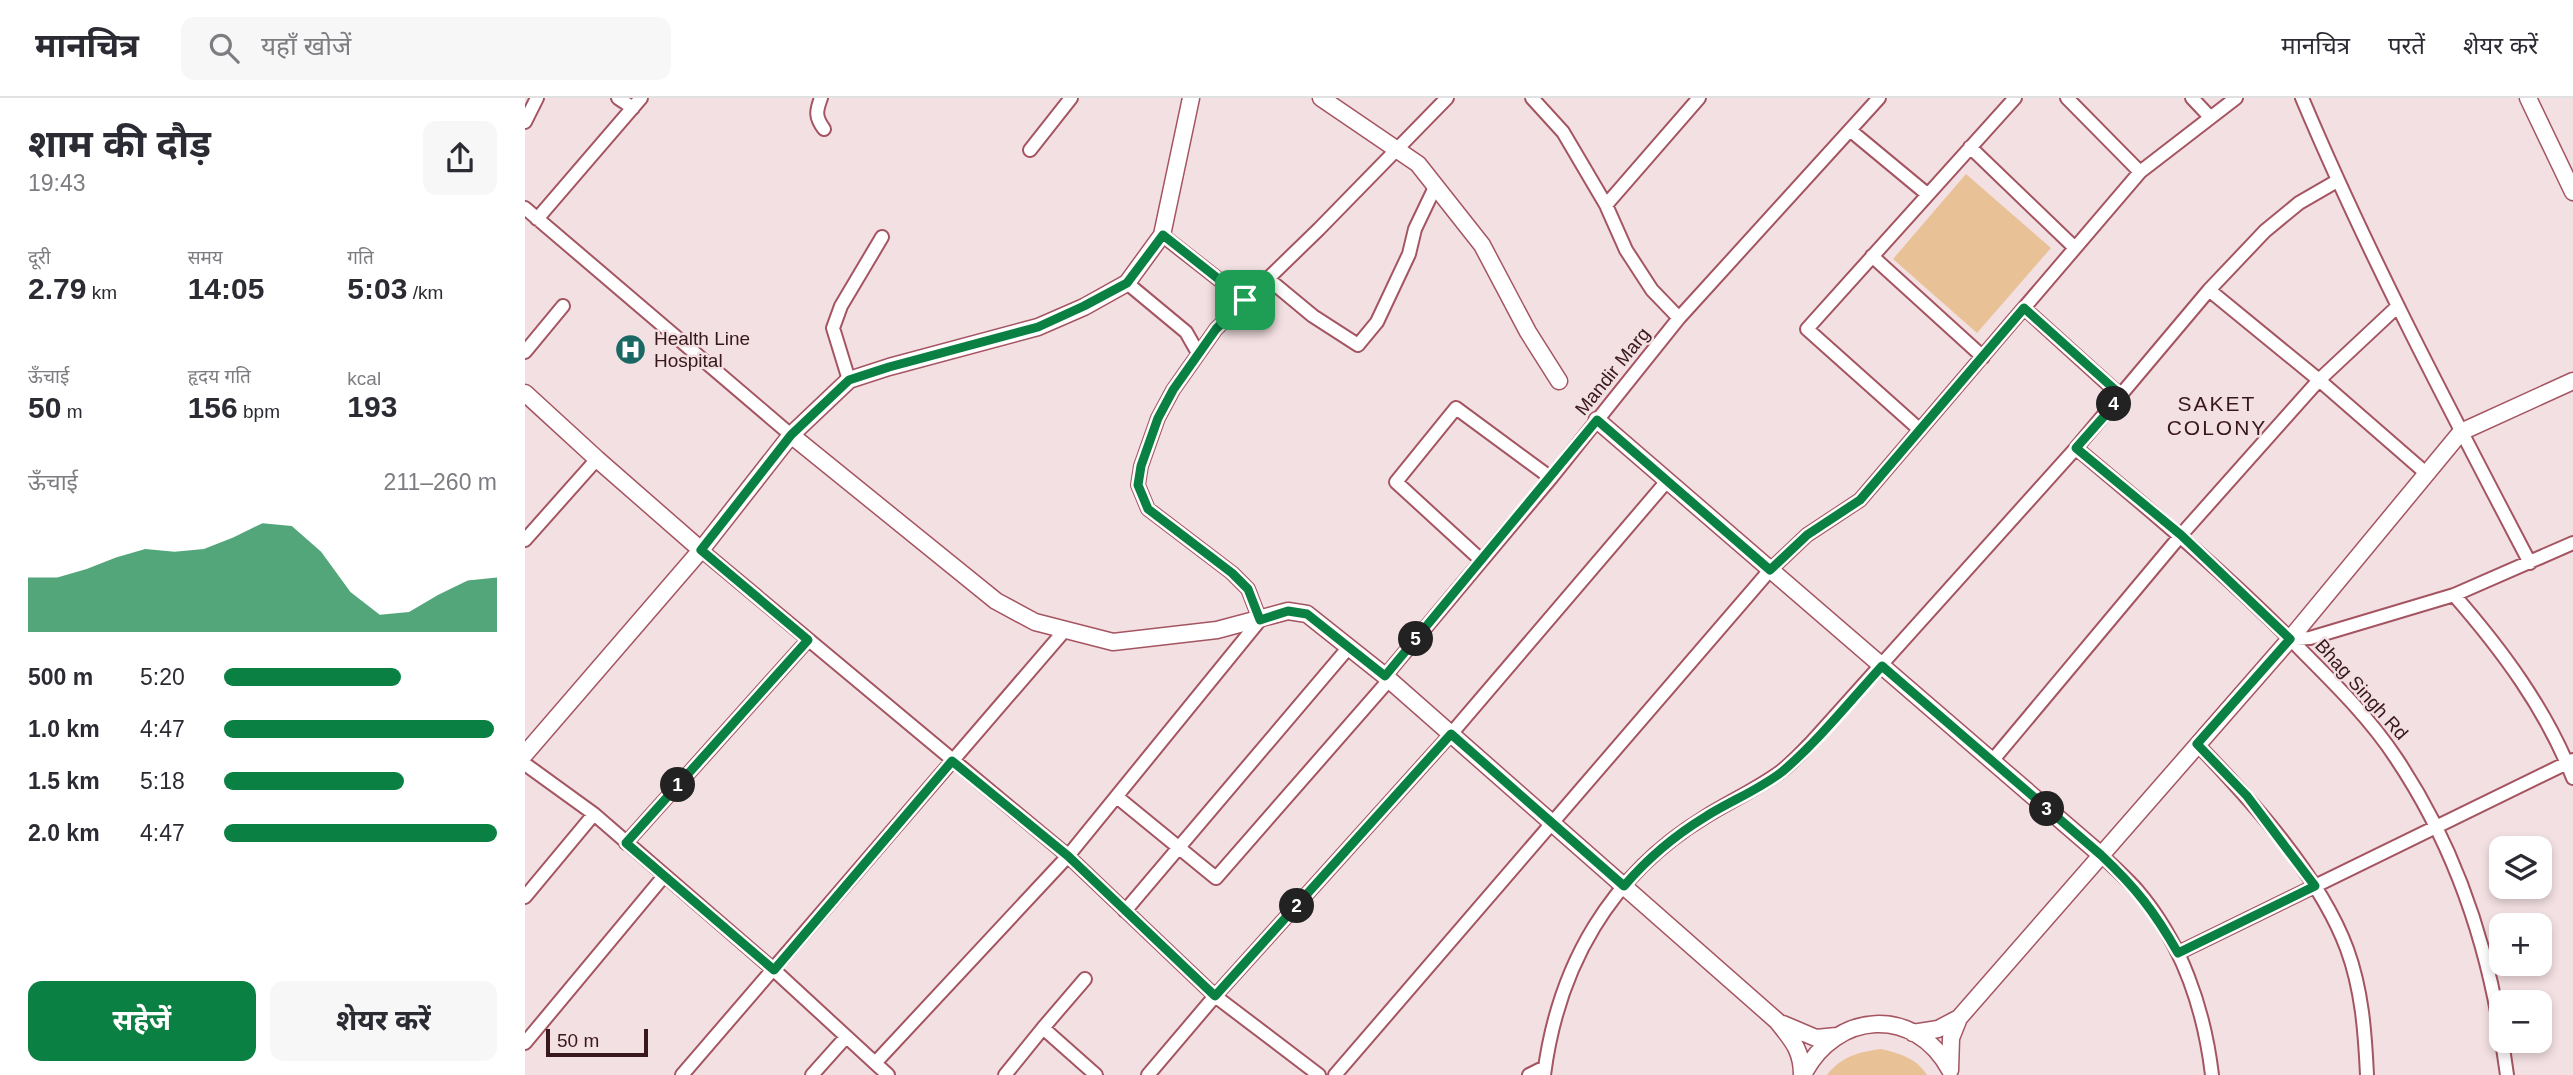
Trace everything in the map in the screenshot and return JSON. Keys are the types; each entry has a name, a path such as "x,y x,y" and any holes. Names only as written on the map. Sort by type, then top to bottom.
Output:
{"street":[{"path":"525,122 537,98"},
{"path":"537,219 637,103 618,98"},
{"path":"821,98 816,112 817,120 824,129"},
{"path":"1030,150 1071,98"},
{"path":"525,754 701,550 791,435 849,380 1038,327 1127,283 1163,235 1191,98"},
{"path":"1321,98 1418,164 1436,185 1482,245 1528,332 1559,381"},
{"path":"1260,620 1248,589 1232,573 1148,509 1138,485 1141,466 1158,418 1216,329 1447,98"},
{"path":"1532,98 1563,132 1606,205 1626,250 1653,290 1679,318"},
{"path":"1606,205 1699,98"},
{"name":"Mandir Marg","path":"1178,849 1216,878 1387,678 1679,318 1879,98"},
{"path":"1920,430 1807,329 2015,98"},
{"path":"2067,98 2140,172"},
{"path":"2192,98 2209,116"},
{"path":"1335,1075 1770,570 1807,535 1860,500 2140,172 2209,116 2236,98"},
{"path":"2302,98 2337,181 2397,306 2530,563"},
{"path":"2528,98 2573,192"},
{"path":"1851,131 1927,194"},
{"path":"1970,147 2074,248"},
{"path":"1529,1075 1544,1071 1559,999 1597,920 1641,867 1671,840 1706,816 1782,772 1882,666 2076,448 2209,290 2265,231 2299,203 2337,181"},
{"path":"1267,278 1313,316 1358,345 1377,322 1409,254 1415,229 1436,185"},
{"path":"525,208 791,435 996,601 1035,622 1113,642 1217,629 1288,611 1307,614 1387,678 1777,1021 1802,1058 1803,1075"},
{"path":"1163,235 1245,300"},
{"path":"849,380 833,328 841,306 881,237"},
{"path":"1872,256 1983,358"},
{"path":"1127,283 1186,332 1198,353"},
{"path":"2209,290 2319,380 2427,474"},
{"path":"525,352 563,306"},
{"path":"1991,761 2181,535 2319,380 2397,306"},
{"path":"2024,308 2122,396"},
{"path":"1951,1072 1951,1038 1959,1018 2290,639 2461,432 2573,382"},
{"path":"525,393 701,550 1068,856 1215,996 1319,1075"},
{"path":"1482,560 1396,482 1456,408 1551,478"},
{"path":"1597,420 2136,888 2178,953 2196,997 2208,1042 2212,1075"},
{"name":"Bhag Singh Rd","path":"2076,448 2181,535 2290,639 2344,693 2396,757 2437,827 2460,879 2491,990"},
{"path":"525,540 597,459"},
{"path":"1148,1075 1215,996 1451,734 1667,481"},
{"path":"2290,639 2310,638 2454,595 2573,543"},
{"path":"2454,595 2494,641 2532,697 2570,762 2573,778"},
{"path":"876,1062 1068,856 1260,620"},
{"path":"682,1075 1065,630"},
{"path":"626,843 808,640"},
{"path":"1125,911 1349,648"},
{"path":"2197,744 2247,796 2315,886 2347,949 2365,1020 2367,1075"},
{"path":"2178,953 2570,762"},
{"path":"525,764 594,814 774,970 888,1075"},
{"path":"1117,797 1178,849"},
{"path":"525,897 594,814"},
{"path":"525,1043 664,876"},
{"path":"1005,1075 1085,979"},
{"path":"1913,1033 1938,1029 1959,1018"},
{"path":"1777,1021 1816,1038 1837,1036"},
{"path":"1803,1075 1819,1049 1853,1028 1873,1024 1891,1025 1913,1033 1938,1052 1951,1072"},
{"path":"1043,1028 1096,1075"},
{"path":"812,1075 846,1037"},
{"path":"2504,1053 2507,1075"}],"shaded area":[{"path":"1966,174 2051,248 1977,333 1893,259"},
{"path":"1881,1049 1913,1060 1927,1075 1827,1075 1851,1056"}],"place":[{"name":"Health Line Hospital","path":"631,349"}],"district":[{"name":"SAKET COLONY","path":"2217,416"}],"route":[{"path":"1163,235 1245,300 1216,329 1173,390 1158,418 1141,466 1138,485 1148,509 1232,573 1248,589 1260,620 1288,611 1307,614 1385,676 1597,420 1770,570 1807,535 1860,500 2024,308 2122,396 2076,448 2181,535 2290,639 2197,744 2247,796 2315,886 2178,953 2136,888 1882,666 1782,772 1706,816 1671,840 1624,886 1451,734 1215,996 1068,856 952,761 774,970 626,843 808,640 701,550 791,435 849,380 1038,327 1084,306 1127,283 1163,235"}]}
